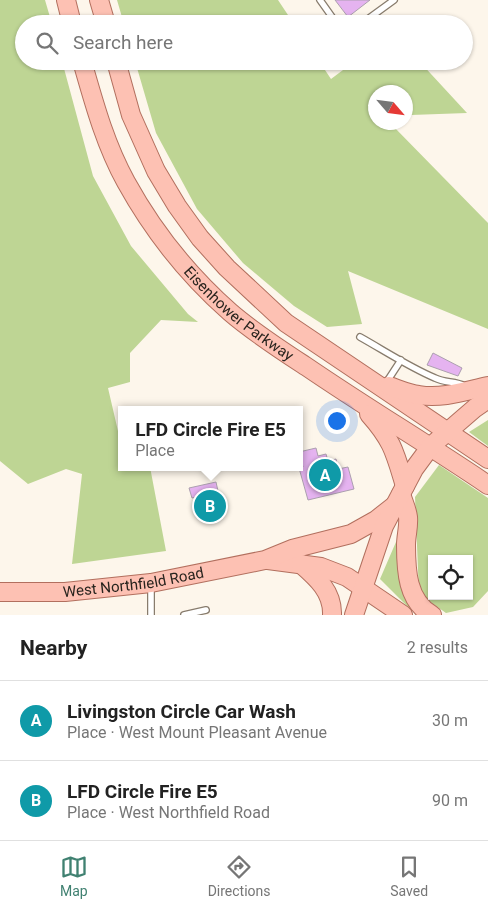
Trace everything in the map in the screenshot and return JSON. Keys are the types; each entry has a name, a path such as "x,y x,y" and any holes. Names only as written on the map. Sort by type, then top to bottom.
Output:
{"main road":[{"path":"66,0 70,15"},
{"path":"99,0 103,15"},
{"name":"Eisenhower Parkway","path":"84,70 98,121 125,181 148,220 174,255 204,288 232,314 284,352 357,401 432,446 488,486"},
{"name":"Eisenhower Parkway","path":"118,70 131,115 156,171 177,206 200,238 227,268 286,323 488,459"},
{"path":"376,382 416,395 432,397 480,388"},
{"path":"354,615 384,526 414,468 432,446 447,432 488,399"},
{"path":"357,401 382,429 394,450 400,495 408,517 406,544 409,580 417,603 432,615"},
{"path":"265,560 292,549 351,534 364,528 400,495"},
{"path":"265,560 321,567 348,577 403,615"},
{"name":"West Northfield Road","path":"0,592 65,592 151,582 265,560"},
{"path":"302,564 326,589 332,604 332,615"}],"lane":[{"path":"320,0 331,15"},
{"path":"373,15 394,0"},
{"path":"360,337 438,380 457,382 480,388"},
{"path":"376,382 401,360"},
{"path":"151,582 151,615"},
{"path":"184,615 206,610"}],"green space":[{"path":"0,0 45,0 49,15 15,15 15,70 64,70 93,176 131,246 188,314 198,322 161,320 130,353 130,382 108,388 118,431 118,471 151,471 166,551 72,564 82,474 66,469 28,484 0,461"},
{"path":"117,0 278,0 288,15 121,15"},
{"path":"138,70 325,70 331,79 343,70 427,70 467,113 413,115 413,85 368,85 368,130 397,130 488,223 488,329 348,271 362,324 327,327 294,306 243,263 197,209 156,133"},
{"path":"488,420 488,446 469,432"},
{"path":"439,465 488,498 488,591 473,607 446,613 419,594 415,497"},
{"path":"399,535 401,583 412,611 380,579"}],"building":[{"path":"335,0 370,0 351,15 346,15"},
{"path":"433,353 462,368 458,376 427,365"},
{"path":"316,448 318,456 326,454 328,461 336,459 338,469 348,467 354,489 308,500 300,471 303,471 303,451"},
{"path":"216,482 223,514 202,519 197,497 192,498 189,488"}],"place":[{"name":"Livingston Circle Car Wash","path":"325,475"},
{"name":"LFD Circle Fire E5","path":"210,506"}]}
